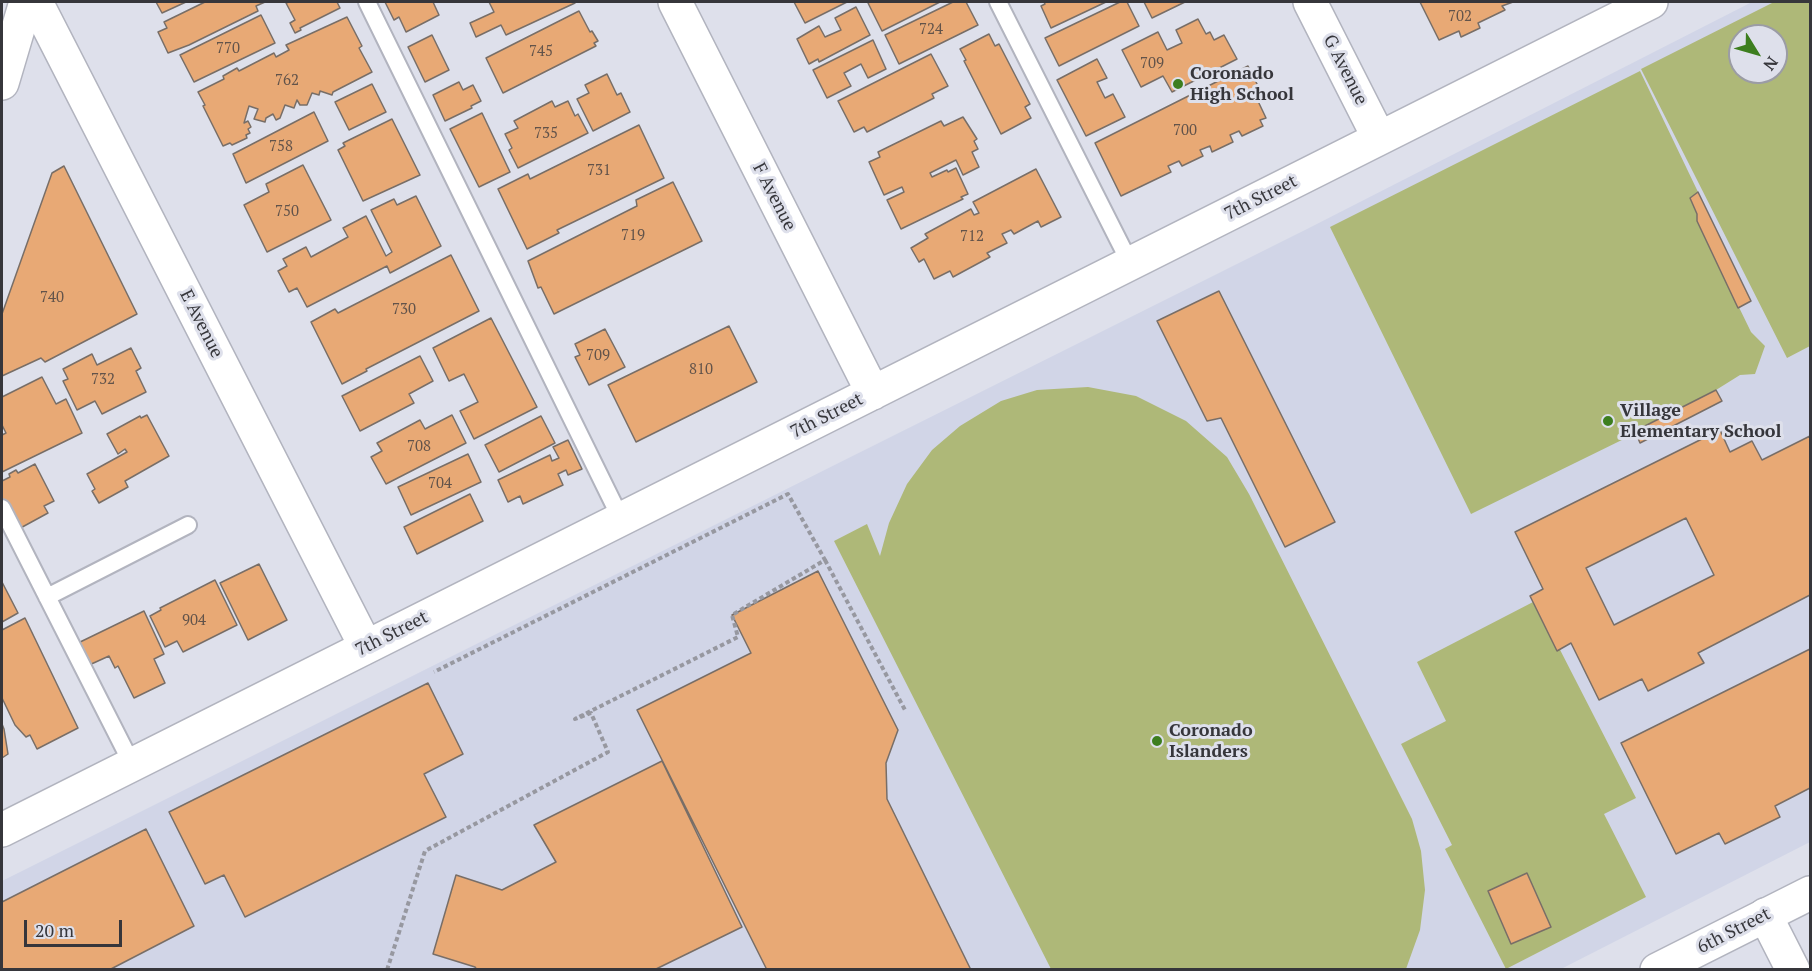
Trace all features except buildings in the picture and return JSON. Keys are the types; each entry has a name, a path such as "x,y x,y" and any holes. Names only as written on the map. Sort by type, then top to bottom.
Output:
{"street":[{"path":"2,83 26,2"},
{"name":"E Avenue","path":"36,2 366,647"},
{"name":"F Avenue","path":"675,2 873,393"},
{"name":"G Avenue","path":"1310,2 1379,138"},
{"name":"7th Street","path":"2,830 1379,138 1640,4"},
{"name":"6th Street","path":"1657,969 1810,893"},
{"path":"1765,915 1793,969"}],"lane":[{"path":"367,2 621,519"},
{"path":"998,2 1130,263"},
{"path":"2,508 132,764"},
{"path":"47,597 188,525"}],"path":[{"path":"434,672 788,494 905,710"},
{"path":"387,969 425,851 608,752 591,712 575,719 738,638 732,615 825,560"}],"shaded area":[{"path":"1752,2 1810,2 1810,842 1561,969 2,970 2,881 1309,228"}],"green space":[{"path":"1774,2 1810,2 1810,346 1787,358 1641,69 1728,25 1728,84 1788,84 1788,24 1730,24"},
{"path":"1640,71 1698,192 1690,198 1697,214 1697,221 1751,332 1765,346 1755,374 1740,375 1716,390 1635,431 1630,436 1471,514 1330,227"},
{"path":"1088,387 1136,396 1186,421 1227,457 1249,494 1412,819 1421,851 1425,890 1420,930 1406,969 1051,969 834,541 867,524 880,556 889,523 907,484 932,450 960,426 1001,401 1037,390"},
{"path":"1535,601 1636,798 1604,814 1646,897 1506,969 1445,849 1452,845 1401,744 1446,721 1417,662"}],"place":[{"name":"Coronado High School","path":"1178,84"},
{"name":"Village Elementary School","path":"1608,421"},
{"name":"Coronado Islanders","path":"1157,741"}]}
